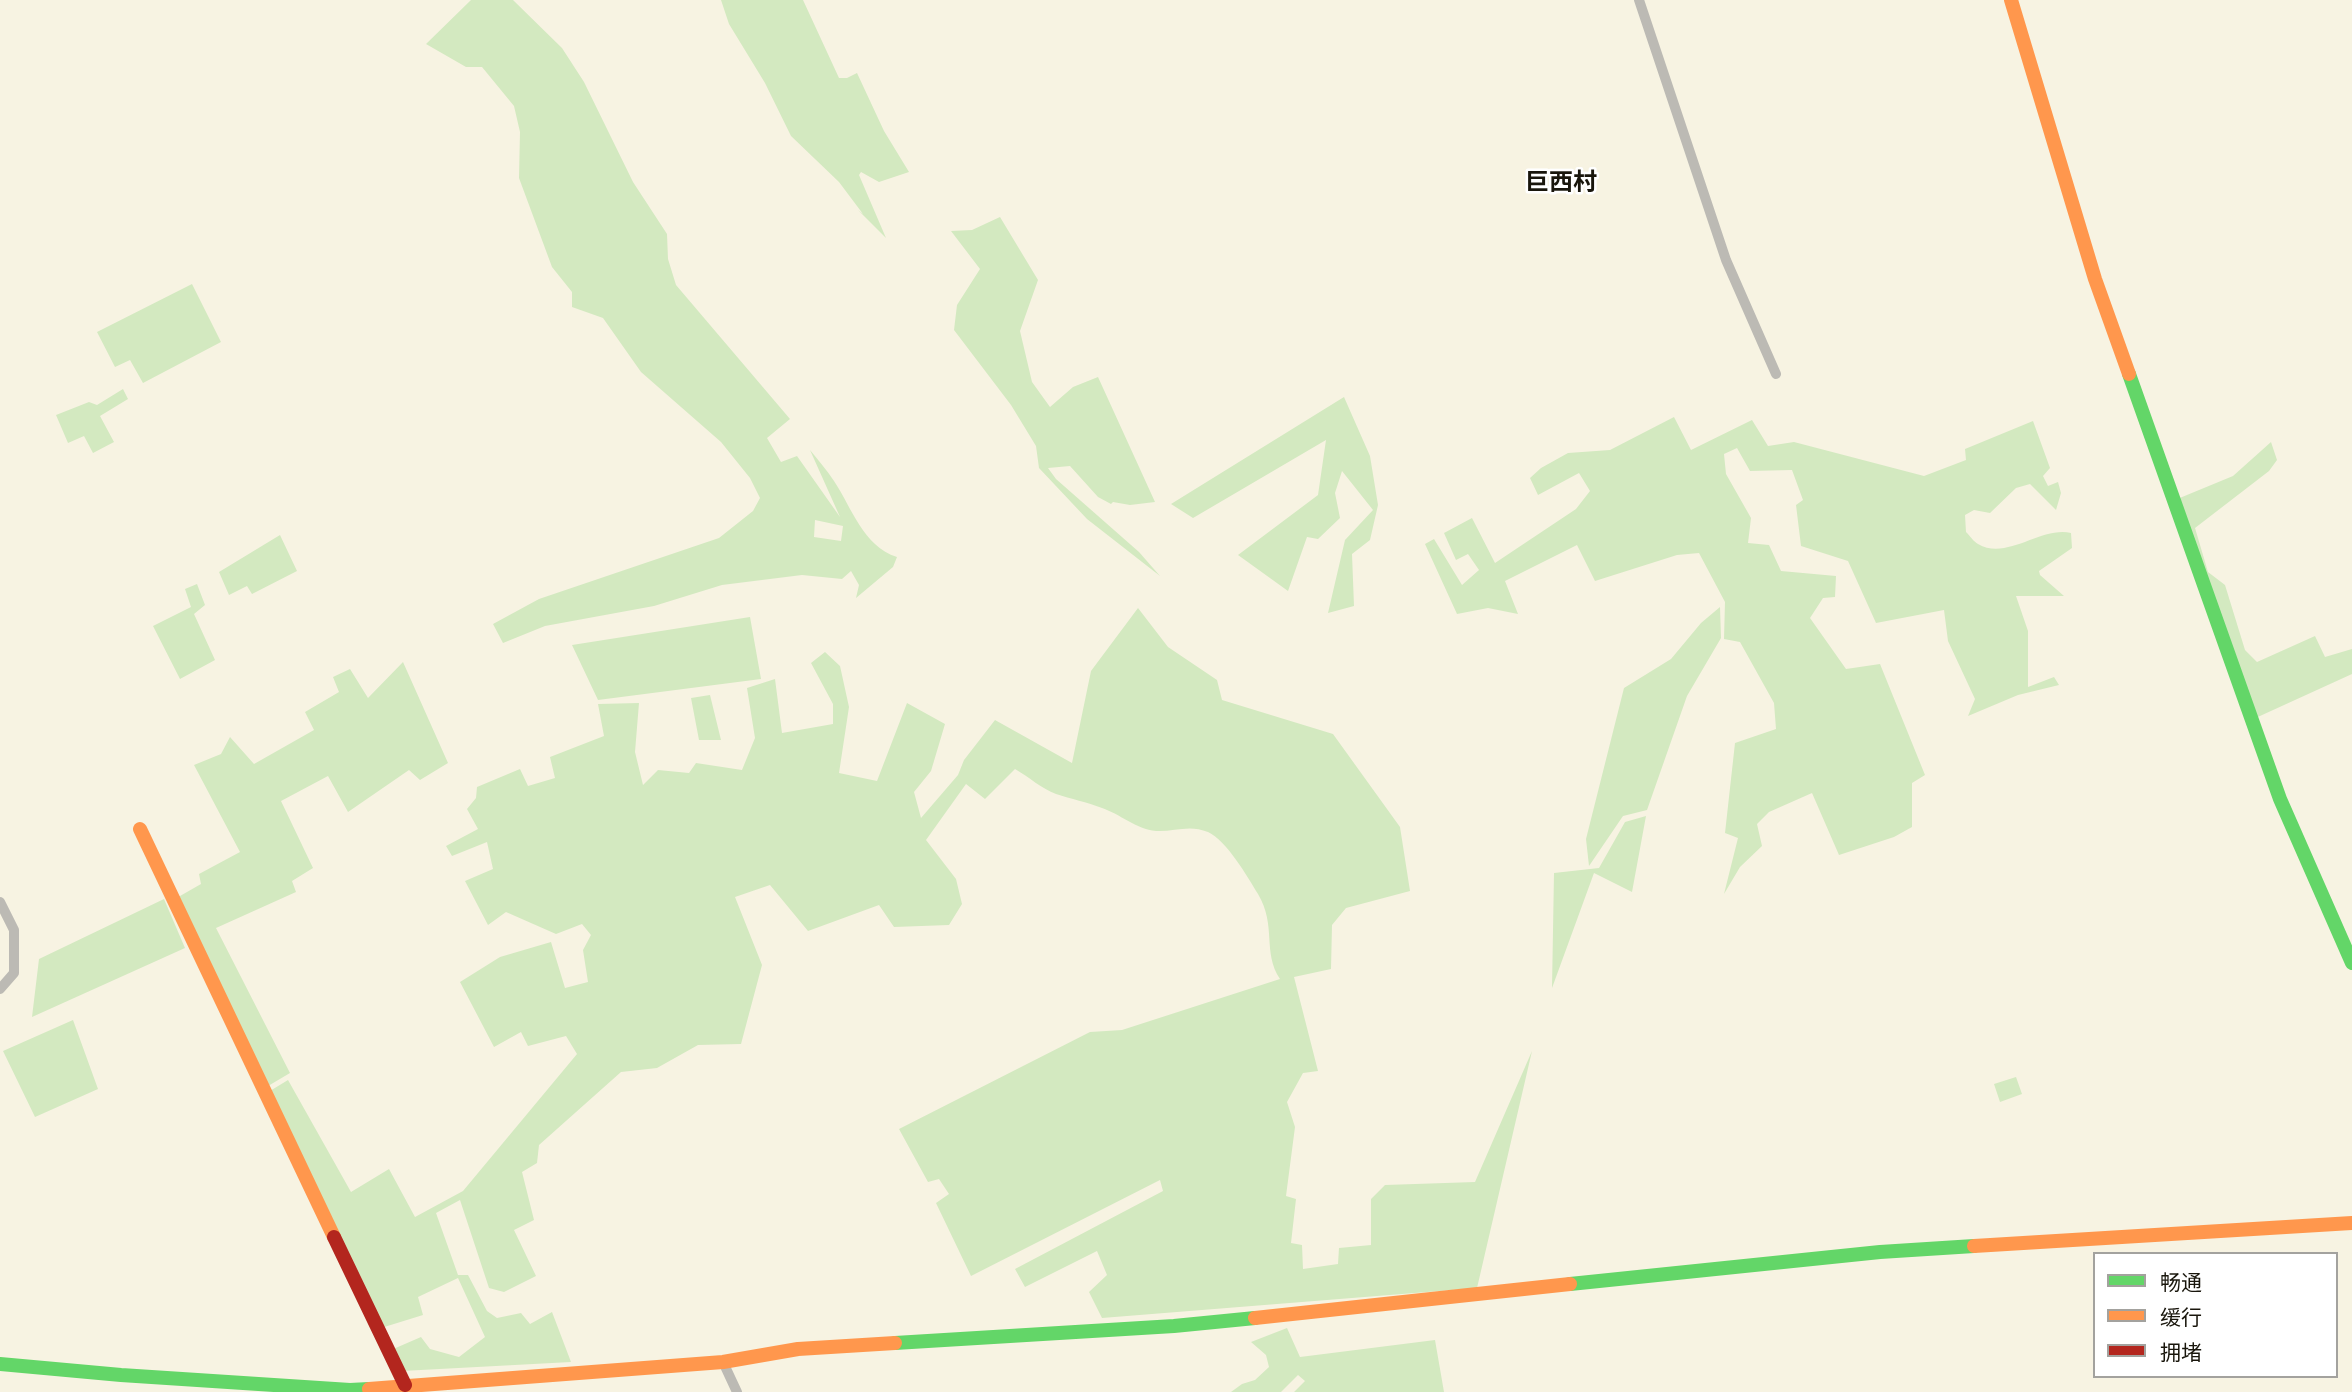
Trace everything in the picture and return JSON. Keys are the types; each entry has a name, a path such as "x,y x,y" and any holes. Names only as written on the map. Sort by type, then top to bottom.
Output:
{"main road":[{"path":"2011,0 2100,292 2280,799 2352,963"},
{"path":"140,829 405,1385"},
{"path":"0,1364 351,1391 723,1362 798,1349 1174,1326 1880,1252 2352,1223"}],"street":[{"path":"1639,0 1726,260 1776,374"},
{"path":"0,902 14,930 13,973 0,989"},
{"path":"723,1362 737,1392"}],"green space":[{"path":"471,0 513,0 562,48 584,82 633,182 667,234 668,259 676,285 790,419 767,438 781,462 797,456 840,517 810,450 831,477 867,535 885,552 897,557 893,567 856,598 859,585 851,571 842,579 802,575 722,585 654,606 545,626 503,643 493,624 539,599 719,538 753,511 760,498 750,478 721,442 641,372 603,318 572,307 572,292 552,267 519,178 520,132 514,106 482,67 466,67 426,44","holes":["815,520 843,526 841,541 814,537"]},
{"path":"721,0 803,0 839,78 847,78 857,73 884,131 909,172 879,182 861,172 859,175 886,238 858,210 863,214 839,182 791,136 765,83 729,24"},
{"path":"1000,217 1038,280 1020,331 1032,382 1050,407 1073,387 1098,377 1155,502 1111,504 1098,497 1070,466 1048,468 1056,479 1139,552 1160,576 1087,519 1039,468 1036,446 1011,405 954,330 957,305 980,269 951,231 972,230"},
{"path":"192,284 221,342 143,383 130,360 115,367 97,332"},
{"path":"123,389 128,399 100,416 114,442 93,453 84,436 68,443 56,415 89,402 97,405"},
{"path":"1344,397 1370,456 1378,505 1370,540 1352,554 1354,606 1328,613 1345,540 1373,510 1342,471 1335,493 1340,518 1318,539 1307,537 1288,591 1238,555 1318,495 1326,440 1193,518 1171,504"},
{"path":"1674,417 1691,450 1752,420 1768,446 1794,442 1924,476 1966,460 1965,449 2033,421 2050,468 2043,476 2048,486 2058,482 2061,493 2056,510 2030,484 2016,488 1990,513 1974,510 1965,515 1966,532 1978,544 1989,548 2012,546 2048,534 2071,533 2072,548 2039,571 2040,575 2064,596 2016,596 2028,631 2028,687 2054,677 2059,685 2018,695 1968,716 1975,699 1948,641 1944,610 1876,623 1848,561 1801,546 1796,505 1803,500 1792,470 1750,471 1737,448 1724,454 1726,474 1751,518 1748,543 1769,545 1781,571 1836,576 1835,597 1823,598 1810,618 1846,669 1880,664 1925,775 1912,783 1912,827 1894,837 1839,855 1812,793 1769,812 1757,824 1762,846 1740,867 1724,894 1738,838 1725,833 1735,743 1776,729 1774,703 1740,642 1724,639 1725,602 1699,553 1677,555 1595,581 1577,545 1505,581 1518,614 1488,608 1457,614 1425,544 1434,539 1462,585 1479,570 1468,554 1456,560 1444,533 1472,518 1495,563 1576,509 1590,491 1579,473 1538,495 1530,478 1541,468 1568,453 1610,450"},
{"path":"2271,442 2277,460 2269,471 2195,528 2208,572 2225,585 2245,650 2257,662 2315,636 2325,657 2352,649 2352,674 2249,721 2170,502 2233,476"},
{"path":"280,535 297,571 252,594 247,586 229,595 219,572"},
{"path":"197,584 205,605 194,614 215,660 180,679 153,626 191,607 185,589"},
{"path":"1720,607 1721,638 1687,696 1647,810 1623,816 1589,866 1586,839 1624,688 1671,659 1701,623"},
{"path":"1138,608 1168,647 1217,680 1222,700 1333,734 1400,827 1410,891 1346,908 1332,925 1331,969 1294,977 1318,1071 1303,1073 1287,1102 1295,1127 1286,1196 1296,1199 1291,1243 1302,1245 1303,1269 1338,1264 1339,1248 1371,1245 1371,1199 1385,1185 1475,1182 1532,1051 1477,1288 1102,1318 1089,1292 1107,1275 1097,1251 1025,1287 1015,1269 1163,1191 1160,1180 971,1276 936,1203 949,1194 939,1179 928,1182 899,1129 1090,1032 1122,1030 1280,979 1272,959 1264,906 1236,860 1215,837 1208,832 1188,828 1156,831 1142,827 1102,808 1051,792 1015,769 985,799 966,784 926,840 956,879 962,904 949,925 894,927 879,905 808,931 770,885 735,897 762,965 741,1044 698,1045 657,1068 621,1072 539,1145 537,1163 522,1172 534,1220 514,1230 536,1276 504,1292 489,1288 460,1200 436,1213 458,1275 468,1275 487,1311 497,1318 521,1313 530,1324 552,1312 571,1362 402,1371 391,1350 421,1337 430,1349 459,1357 485,1337 458,1278 418,1297 423,1315 381,1328 265,1094 288,1080 351,1192 389,1169 415,1217 463,1191 577,1054 566,1036 528,1046 521,1032 494,1047 460,982 500,957 551,942 565,988 588,982 583,950 591,935 582,924 556,934 506,912 488,925 465,881 493,869 487,842 452,856 446,846 478,829 467,809 476,798 477,787 520,769 528,786 555,778 550,757 604,736 598,704 639,703 635,752 643,785 658,770 689,773 696,763 742,770 755,738 747,688 775,679 782,733 833,724 833,704 811,663 825,652 840,666 849,707 839,773 877,781 907,703 945,724 931,771 914,792 921,818 958,775 964,760 995,720 1072,763 1091,671"},
{"path":"750,617 761,679 598,700 572,645"},
{"path":"403,662 448,763 420,780 409,770 348,812 328,776 281,801 313,868 292,881 296,892 216,928 290,1073 263,1089 173,900 201,884 199,874 240,852 194,765 221,754 230,737 254,764 314,730 305,712 339,692 333,677 350,669 368,698"},
{"path":"710,695 721,740 699,740 691,698"},
{"path":"1646,816 1632,892 1594,873 1552,988 1554,873 1599,868 1625,822"},
{"path":"164,899 185,948 32,1017 39,959"},
{"path":"73,1020 98,1089 35,1117 3,1051"},
{"path":"2016,1077 2022,1094 2000,1102 1994,1084"},
{"path":"1287,1328 1300,1357 1435,1340 1444,1392 1294,1392 1305,1381 1298,1375 1281,1392 1231,1392 1242,1384 1255,1380 1269,1367 1266,1355 1251,1342"}],"traffic: fast":[{"path":"2129,374 2280,799 2352,963"},
{"path":"1570,1284 1880,1252 1974,1246"},
{"path":"895,1343 1174,1326 1255,1318"},
{"path":"0,1364 121,1375 369,1389"}],"traffic: slow":[{"path":"2011,0 2095,279 2129,374"},
{"path":"140,829 334,1237"},
{"path":"1974,1246 2352,1223"},
{"path":"1255,1318 1570,1284"},
{"path":"369,1389 723,1362 798,1349 895,1343"}],"traffic: jam":[{"path":"334,1237 405,1385"}],"district":[{"name":"巨西村","path":"1561,184"}]}
